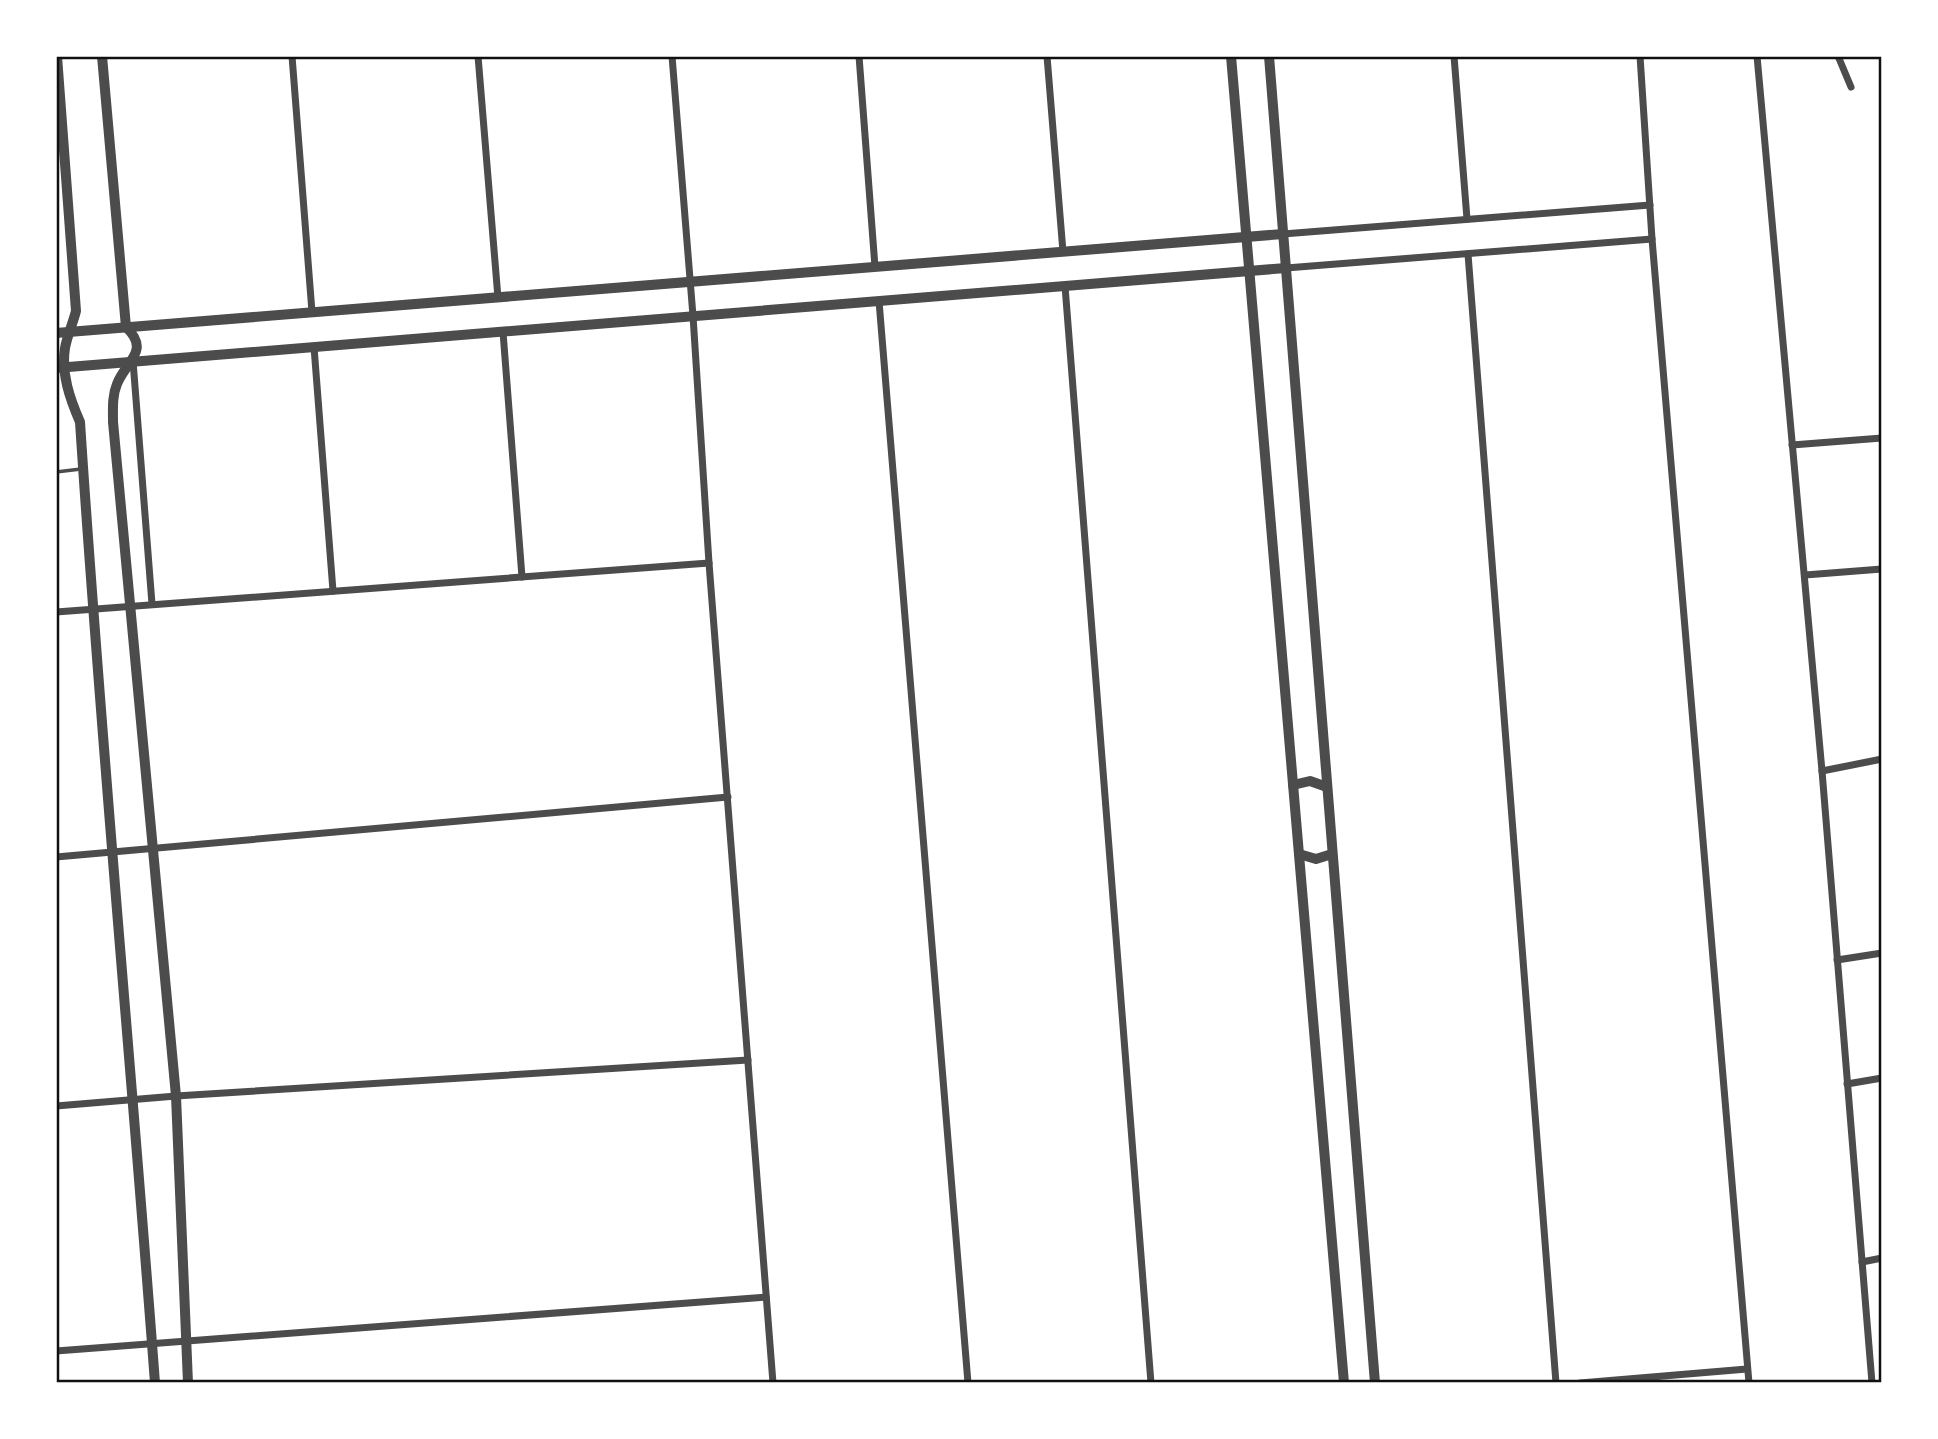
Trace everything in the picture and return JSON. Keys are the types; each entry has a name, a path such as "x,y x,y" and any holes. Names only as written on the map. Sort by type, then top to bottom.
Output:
{"street":[{"path":"57,56 76,311 60,368 80,422 111,852 134,1099 155,1383"},
{"path":"102,56 126,327 135,336 137,349 133,361 120,377 113,404 176,1096 188,1383"},
{"path":"292,56 312,312"},
{"path":"478,56 498,298"},
{"path":"672,56 773,1383"},
{"path":"859,56 875,267"},
{"path":"1047,56 1063,252"},
{"path":"1231,56 1344,1383"},
{"path":"1269,56 1375,1383"},
{"path":"1454,56 1467,219"},
{"path":"1640,56 1652,239 1749,1383"},
{"path":"1756,56 1805,575 1872,1383"},
{"path":"1838,56 1850,87"},
{"path":"56,333 1650,205"},
{"path":"60,368 1652,239"},
{"path":"1468,254 1556,1383"},
{"path":"1065,286 1150,1383"},
{"path":"879,301 968,1383"},
{"path":"503,332 522,577"},
{"path":"314,347 334,591"},
{"path":"133,361 152,604"},
{"path":"1792,445 1882,438"},
{"path":"56,612 709,563"},
{"path":"1805,575 1882,569"},
{"path":"1822,771 1882,759"},
{"path":"1293,785 1310,781 1327,787"},
{"path":"56,857 728,797"},
{"path":"1299,855 1316,859 1332,854"},
{"path":"1838,960 1882,953"},
{"path":"56,1106 748,1059"},
{"path":"1847,1084 1882,1078"},
{"path":"1862,1262 1882,1258"},
{"path":"56,1351 185,1339 766,1297"},
{"path":"1580,1383 1747,1369"},
{"path":"1872,1374 1882,1372"}],"lane":[{"path":"56,472 83,469"}]}
